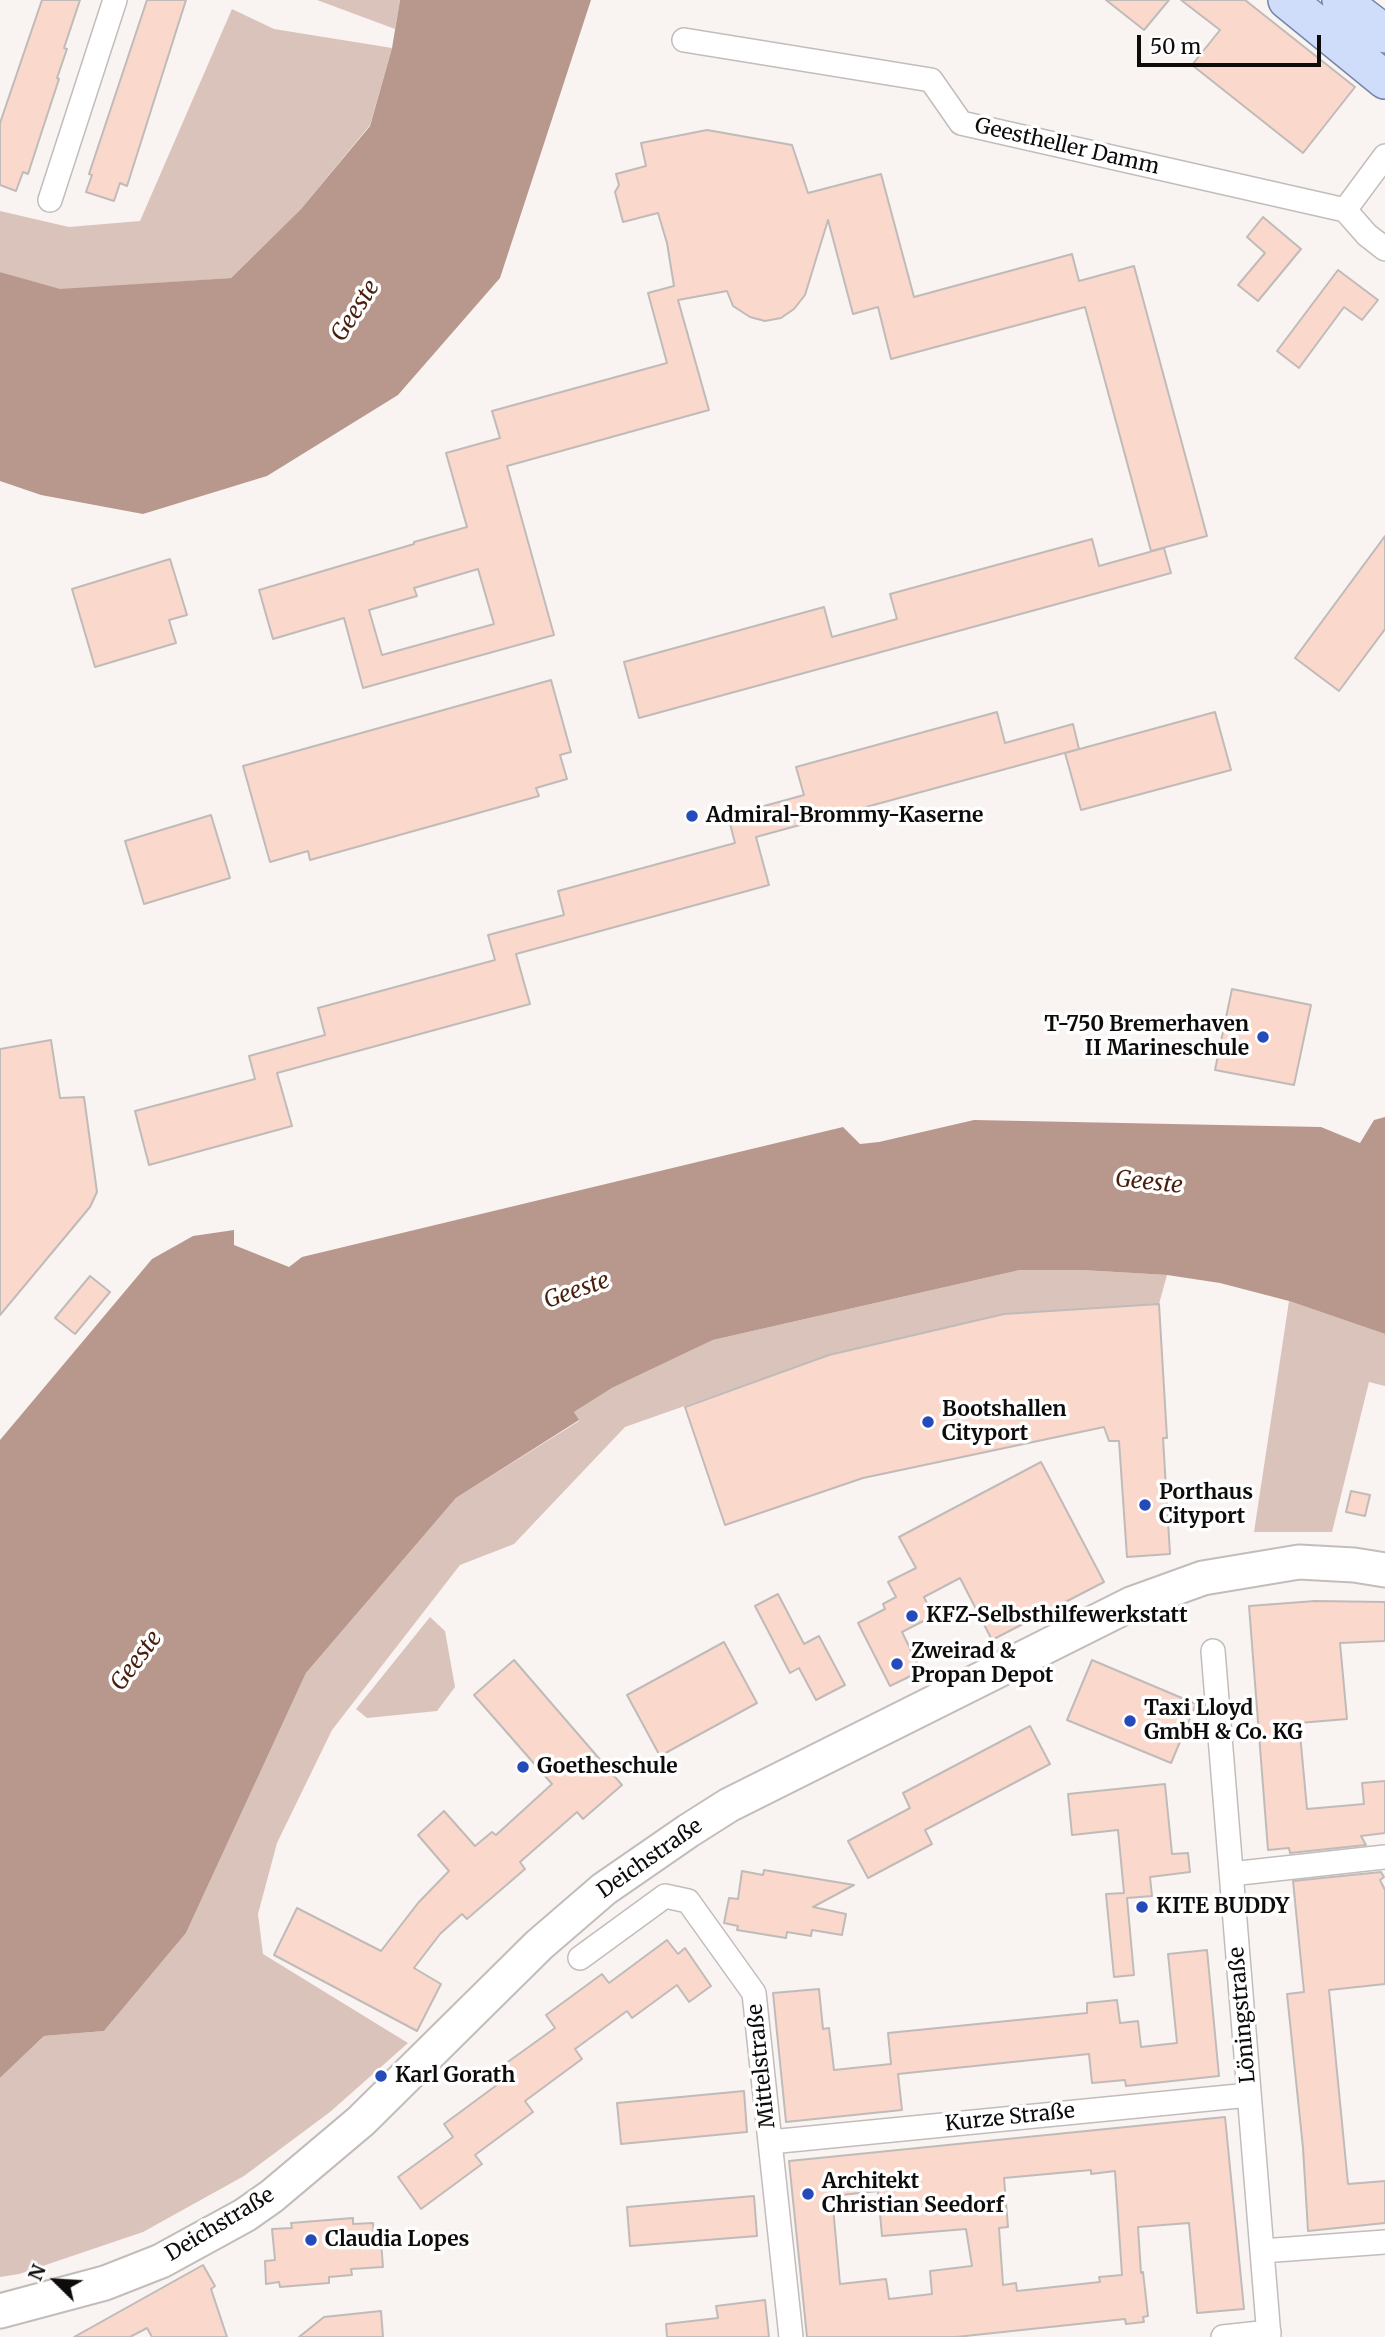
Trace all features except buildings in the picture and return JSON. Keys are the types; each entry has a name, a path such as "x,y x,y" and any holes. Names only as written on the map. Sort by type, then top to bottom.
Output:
{"main road":[{"path":"1287,0 1385,80"},
{"path":"1341,0 1385,34"},
{"name":"Deichstraße","path":"0,2311 106,2283 162,2260 245,2215 272,2196 361,2121 548,1937 604,1889 688,1830 729,1805 1131,1604 1203,1578 1299,1562 1354,1565 1385,1570"}],"street":[{"path":"50,200 115,0"},
{"name":"Geestheller Damm","path":"684,40 931,80 961,123 1345,210"},
{"path":"1385,156 1345,210 1367,236 1385,249"},
{"name":"Löningstraße","path":"1213,1651 1269,2335"},
{"path":"1231,1874 1385,1857"},
{"name":"Mittelstraße","path":"580,1958 665,1896 688,1901 754,1993 791,2337"},
{"name":"Kurze Straße","path":"770,2142 1249,2095"},
{"path":"1262,2251 1385,2242"},
{"path":"1223,2337 1269,2335"}],"shaded area":[{"path":"317,0 400,0 395,29"},
{"path":"232,9 274,29 392,48 370,125 301,209 231,278 60,290 0,272 0,211 69,227 140,221"},
{"path":"1020,1270 1082,1270 1167,1275 1159,1304 1004,1314 829,1355 625,1427 514,1544 460,1565 332,1730 277,1843 258,1914 263,1954 408,2043 330,2112 244,2176 143,2232 19,2274 0,2277 0,2078 44,2036 104,2031 186,1933 306,1673 456,1498 579,1421 574,1412 612,1388 713,1340"},
{"path":"1289,1301 1385,1334 1385,1386 1369,1382 1332,1532 1254,1532"},
{"path":"430,1617 445,1631 455,1687 437,1711 367,1718 356,1709"}],"water":[{"name":"Geeste","path":"400,0 591,0 500,278 398,395 267,476 143,514 41,495 0,481 0,272 60,289 231,278 301,209 370,126 392,48"},
{"name":"Geeste","path":"1385,1117 1385,1334 1289,1301 1220,1283 1167,1275 1082,1270 1020,1270 713,1340 612,1388 574,1412 579,1420 456,1498 306,1673 186,1933 104,2031 44,2036 0,2078 0,1440 152,1259 193,1236 234,1230 234,1245 289,1267 302,1257 843,1127 860,1144 974,1120 1321,1127 1360,1143 1374,1120"}],"place":[{"name":"Admiral-Brommy-Kaserne","path":"692,816"},
{"name":"T-750 Bremerhaven II Marineschule","path":"1263,1037"},
{"name":"Bootshallen Cityport","path":"928,1422"},
{"name":"Porthaus Cityport","path":"1145,1505"},
{"name":"KFZ-Selbsthilfewerkstatt","path":"912,1616"},
{"name":"Zweirad & Propan Depot","path":"897,1664"},
{"name":"Taxi Lloyd GmbH & Co. KG","path":"1130,1721"},
{"name":"Goetheschule","path":"523,1767"},
{"name":"KITE BUDDY","path":"1142,1907"},
{"name":"Karl Gorath","path":"381,2076"},
{"name":"Architekt Christian Seedorf","path":"808,2194"},
{"name":"Claudia Lopes","path":"311,2240"}]}
